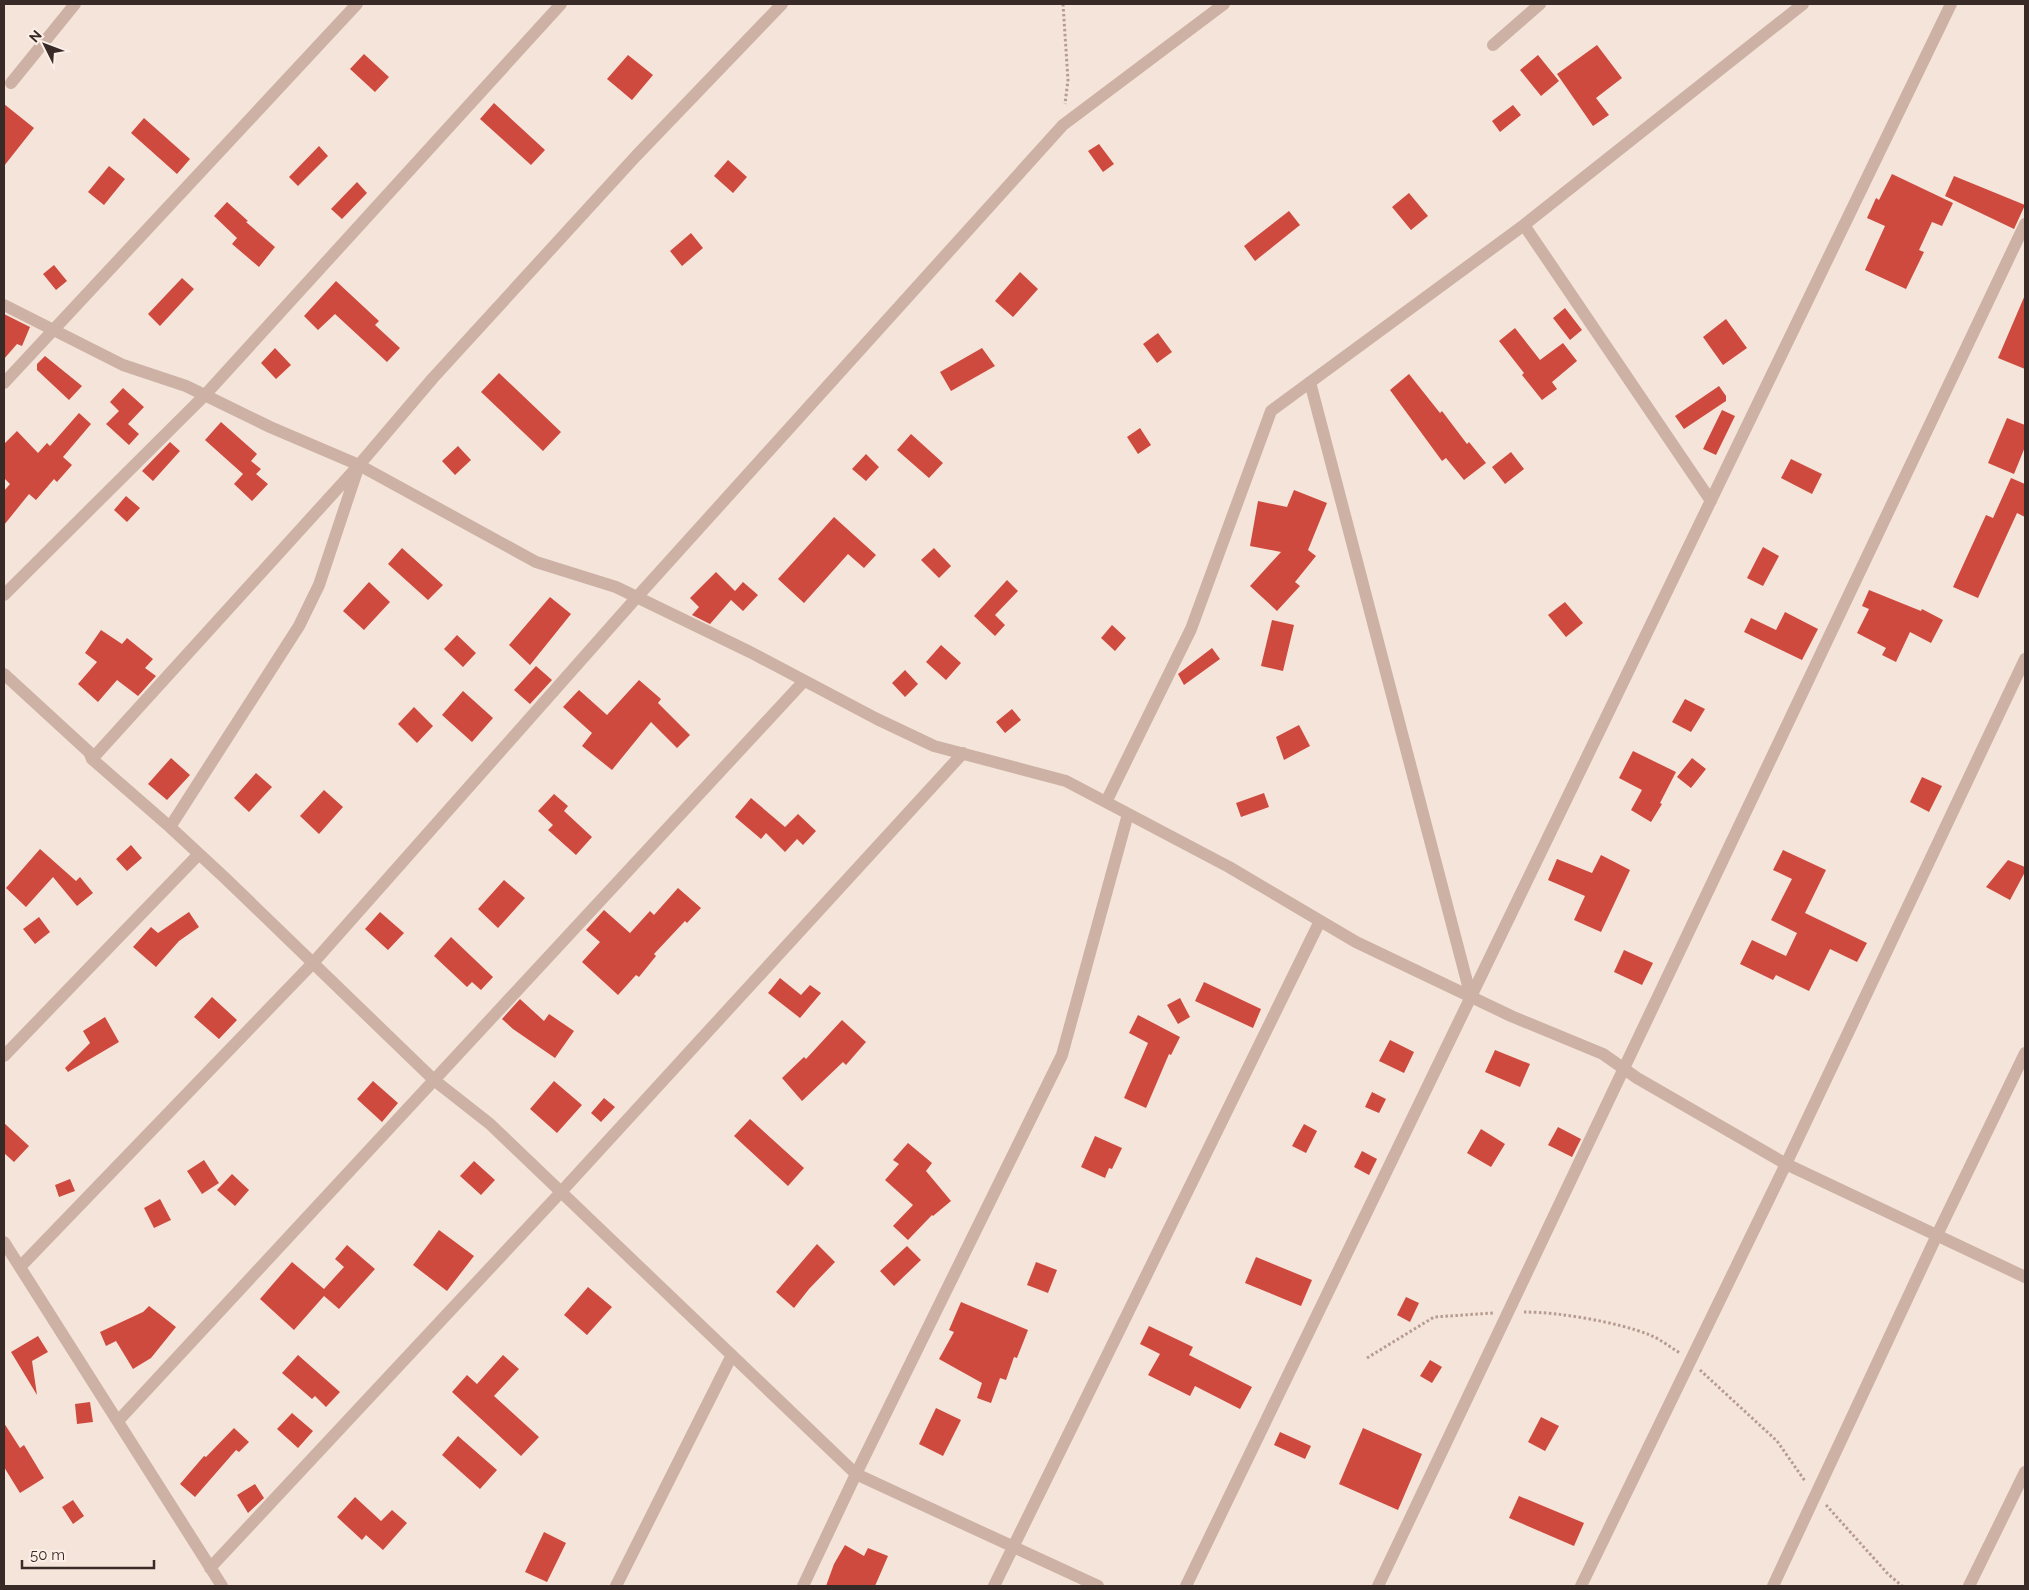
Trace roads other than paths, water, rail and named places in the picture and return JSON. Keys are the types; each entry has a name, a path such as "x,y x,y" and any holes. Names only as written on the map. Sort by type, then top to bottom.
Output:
{"street":[{"path":"11,83 75,4"},
{"path":"4,382 357,4"},
{"path":"4,595 205,395 561,4"},
{"path":"92,759 359,465 452,356 636,156 782,4"},
{"path":"20,1267 313,963 637,598 1064,125 1224,4"},
{"path":"1494,45 1540,4"},
{"path":"1106,802 1191,629 1272,411 1524,225 1803,4"},
{"path":"1186,1586 1951,4"},
{"path":"1378,1586 2025,224"},
{"path":"1524,225 1711,501"},
{"path":"4,305 123,365 186,386 270,427 359,465 536,562 616,587 750,652 877,719 934,746 1066,781 1229,867 1356,942 1511,1016 1603,1054 1624,1069 1786,1164 2025,1277"},
{"path":"1310,382 1471,997"},
{"path":"170,827 299,626 320,585 359,465"},
{"path":"1581,1586 1786,1164 2025,659"},
{"path":"4,674 89,752 92,759 199,854 434,1080 490,1124 856,1474 1098,1586"},
{"path":"118,1421 804,681"},
{"path":"210,1568 561,1192 963,753"},
{"path":"803,1586 1062,1054 1128,814"},
{"path":"4,1056 199,854"},
{"path":"994,1586 1320,921"},
{"path":"1773,1586 1937,1235 2025,1053"},
{"path":"4,1242 222,1586"},
{"path":"616,1586 732,1355"},
{"path":"1969,1586 2025,1472"}]}
